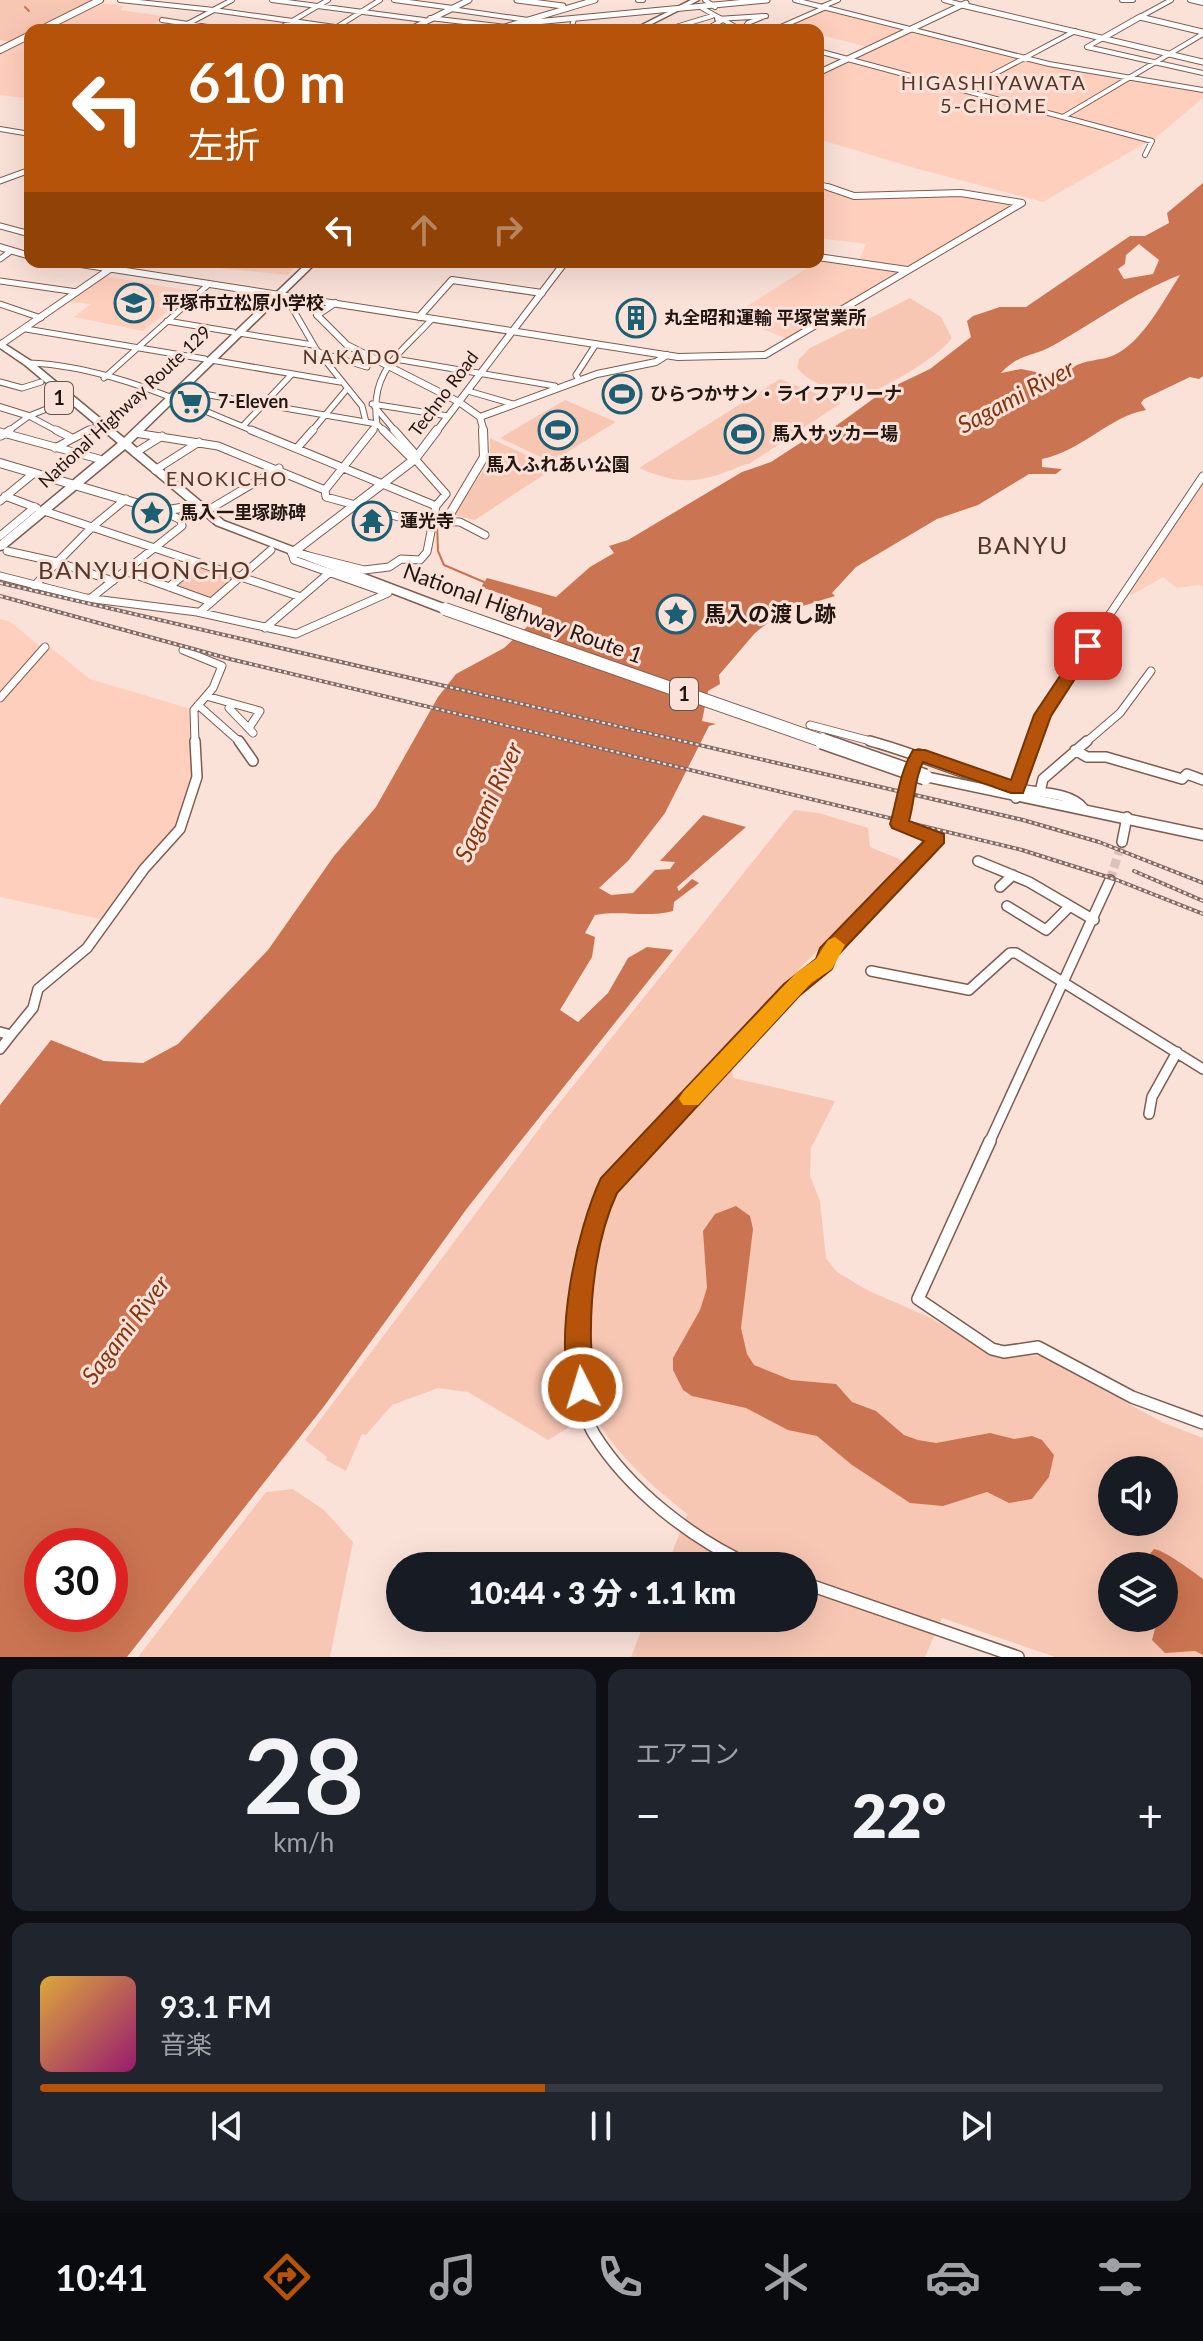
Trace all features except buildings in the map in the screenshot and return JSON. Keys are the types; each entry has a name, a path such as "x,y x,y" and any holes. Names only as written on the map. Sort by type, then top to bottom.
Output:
{"highway":[{"path":"647,24 662,14 698,4"},
{"path":"650,24 677,11"},
{"name":"National Highway Route 129","path":"281,295 301,268"},
{"name":"National Highway Route 129","path":"73,484 99,459 120,445 236,332 281,295 307,268"},
{"name":"National Highway Route 1","path":"3,350 28,363 196,508 235,531 287,548 292,553"},
{"name":"National Highway Route 1","path":"3,350 93,428 135,453 196,508 212,527 271,550 292,553 522,639 925,777 1016,793 1203,835"},
{"name":"National Highway Route 129","path":"1,546 135,433 208,360"}],"main road":[{"path":"52,24 100,0"},
{"path":"0,50 24,38"}],"street":[{"path":"120,0 308,24"},
{"path":"162,20 188,24 232,0"},
{"path":"272,0 360,13 476,24"},
{"path":"287,24 328,0"},
{"path":"342,24 380,0"},
{"path":"394,0 528,20"},
{"path":"419,24 469,0"},
{"path":"517,0 570,7"},
{"path":"514,24 595,0"},
{"path":"698,4 715,7 767,0"},
{"path":"798,0 1024,58 1203,90"},
{"path":"818,0 830,3"},
{"path":"787,24 838,0"},
{"path":"944,0 1203,62"},
{"path":"824,70 972,0"},
{"path":"1122,0 1133,0"},
{"path":"1171,0 1087,47 1203,73"},
{"path":"1190,0 1202,1"},
{"path":"698,4 730,24"},
{"path":"231,12 240,7"},
{"path":"241,14 251,8"},
{"path":"514,24 662,14"},
{"path":"692,24 754,14 766,16 747,24"},
{"path":"1140,17 1203,33"},
{"path":"711,24 717,18"},
{"path":"573,24 574,19"},
{"path":"964,90 1075,31"},
{"path":"1062,117 1203,33"},
{"path":"0,43 12,44"},
{"path":"824,53 1152,141 1145,155"},
{"path":"0,129 24,133"},
{"path":"0,181 24,172"},
{"path":"17,175 24,177"},
{"path":"104,268 667,355 765,355 1022,203 961,193 854,196 824,186"},
{"path":"0,226 24,232"},
{"path":"0,247 24,254"},
{"path":"0,259 11,251"},
{"path":"824,258 908,270"},
{"name":"Techno Road","path":"292,553 386,484 415,458 561,268"},
{"path":"3,350 26,329 110,269"},
{"path":"419,317 455,279 542,293"},
{"path":"0,281 77,292"},
{"path":"104,378 209,284"},
{"path":"281,295 287,299 317,352 362,406 366,422"},
{"path":"335,303 317,315 347,345 459,402 480,417 485,437 484,457 447,519"},
{"path":"0,304 41,318"},
{"path":"377,424 372,404 385,364 395,359 432,319"},
{"path":"167,321 313,345"},
{"path":"26,329 340,382"},
{"path":"578,378 576,375 596,344"},
{"path":"317,352 367,367"},
{"path":"480,417 578,378 658,361 667,355"},
{"path":"395,359 555,386"},
{"path":"28,363 69,366 167,399 298,447 436,506"},
{"path":"243,426 292,374"},
{"path":"0,382 22,388 41,382"},
{"path":"298,447 347,389"},
{"path":"180,390 377,424 415,458"},
{"path":"468,391 513,404"},
{"path":"1,434 29,416 64,402"},
{"path":"372,404 448,416"},
{"path":"0,576 91,599 200,612 296,634 388,593 294,560 292,553 311,553 372,574 393,567 401,559 415,561 425,556 430,519 446,494 372,404"},
{"path":"0,407 29,416 70,437"},
{"path":"377,424 325,490 326,497 410,520 447,519 465,523 485,535"},
{"path":"55,448 70,437 93,428"},
{"path":"135,433 199,442 279,468 325,490"},
{"path":"1,434 99,459"},
{"path":"135,453 163,435"},
{"path":"155,470 199,442"},
{"path":"0,463 126,499 181,520 182,526 91,599"},
{"path":"163,511 196,508 279,468"},
{"path":"2,497 34,473"},
{"path":"1016,793 1048,706 1203,476"},
{"path":"2,497 301,597"},
{"path":"34,586 92,527 126,499"},
{"path":"1,546 113,581"},
{"path":"200,612 271,550"},
{"path":"169,587 198,563"},
{"path":"125,571 211,602"},
{"path":"265,628 329,573"},
{"path":"0,698 45,647"},
{"path":"0,1049 33,1008 38,989 87,948 144,869 180,829 197,777 194,710 206,696 222,666 183,650"},
{"path":"1040,792 1043,779 1120,713 1151,671"},
{"path":"206,696 260,711 251,731 229,708 234,704"},
{"path":"198,705 238,739 253,761"},
{"path":"810,725 919,754 1016,793 1040,792 1070,799 1083,805 1083,808"},
{"path":"1075,750 1087,757 1106,757 1182,779 1187,774 1203,780"},
{"path":"727,1552 704,1539 635,1480 604,1448 584,1413 578,1340 584,1273 596,1214 609,1186 668,1120 745,1044 804,977 825,963 827,953 938,838 899,824 909,789 907,777 919,754"},
{"path":"1122,842 1127,817"},
{"path":"978,861 1013,875 1094,920"},
{"path":"1000,887 1013,875"},
{"path":"1110,880 918,1299 992,1349 1004,1352 1038,1347 1132,1397 1203,1423"},
{"path":"1007,906 1046,930 1070,906"},
{"path":"871,971 969,990 1010,953 1063,982 1203,1069"},
{"path":"0,1032 11,1035"},
{"path":"1149,1114 1152,1097 1177,1052"},
{"path":"818,1588 1018,1657"}],"shaded area":[{"path":"0,0 94,0 46,24 24,24 24,35 10,42 0,40"},
{"path":"99,3 124,6 120,10 169,17 153,24 57,24"},
{"path":"826,9 1023,58 963,90 852,60 875,49 824,36 824,24 791,24"},
{"path":"24,41 24,98 0,95 0,52"},
{"path":"1025,59 1126,78 1062,116 966,91"},
{"path":"850,61 1149,141 1043,202 824,141 824,73"},
{"path":"1130,79 1203,91 1203,98 1153,140 1066,117"},
{"path":"824,188 855,197 963,194 1018,203 908,267 859,261 866,244 824,239"},
{"path":"824,259 901,272 787,339 731,316 808,268 824,268"},
{"path":"218,268 294,268 288,275"},
{"name":"平塚市立松原小学校","path":"106,276 193,291 143,331 74,317 91,304 70,302"},
{"path":"910,298 941,317 952,338 908,373 858,396 825,387 797,368 799,359 810,348"},
{"name":"馬入サッカー場","path":"780,379 841,403 749,464 714,476 682,480 639,468"},
{"name":"馬入ふれあい公園","path":"565,400 616,422 551,462 500,438"},
{"path":"490,438 554,468 475,520 454,515 490,460"},
{"path":"1203,483 1203,588 1200,585 1177,588 1163,577 1132,595 1128,594"},
{"path":"196,565 235,578 210,600 172,585"},
{"path":"0,619 9,621 40,646 0,692"},
{"path":"50,647 90,679 191,709 196,771 179,823 104,920 0,897 0,704"},
{"path":"794,810 819,813 868,828 870,847 906,862 800,968 730,1049 733,1078 835,1101 811,1148 810,1176 820,1201 826,1258 837,1272 869,1291 929,1317 991,1353 1040,1356 1164,1423 1203,1438 1203,1657 1055,1657 942,1618 925,1657 631,1657 641,1632 818,1632 818,1552 672,1552 687,1514 623,1456 593,1413 548,1440 468,1392 438,1388 392,1405 366,1435 362,1434 346,1471 326,1460 327,1457 305,1440 548,1117"},
{"path":"293,1489 324,1510 353,1542 330,1657 138,1657 266,1492"}],"water":[{"name":"Sagami River","path":"1203,183 1203,376 1199,379 1190,377 1144,399 1141,403 1146,410 1120,419 1070,449 1042,459 1042,467 1062,469 1056,474 1029,474 978,505 937,519 856,567 832,593 835,596 780,613 755,633 719,675 720,684 708,691 702,721 716,724 709,726 665,813 628,861 599,888 611,895 633,893 655,870 670,869 675,862 660,861 703,815 746,827 677,887 679,891 692,879 699,883 674,902 673,911 595,915 585,933 595,937 592,957 560,1010 578,1022 608,993 628,958 647,947 673,950 468,1207 325,1405 127,1657 0,1657 0,1105 51,1040 104,1061 143,1063 178,1044 268,950 334,856 376,807 438,697 456,674 504,648 542,613 542,608 481,587 487,578 556,597 590,567 614,553 609,546 628,540 742,472 771,462 814,434 833,428 884,391 930,369 971,337 967,321 973,316 1000,307 1026,307 1130,236 1145,236 1169,223 1167,213","holes":["1139,244 1159,260 1153,274 1124,279 1118,269 1125,264 1126,255","1180,275 1149,323 1118,353 1077,365 1061,377 1021,369 1001,373 1020,358 1054,345 1132,298"]},
{"path":"736,1206 750,1216 753,1229 741,1328 747,1354 754,1365 791,1380 836,1384 852,1402 876,1411 904,1435 918,1440 936,1443 990,1433 1014,1439 1032,1436 1042,1440 1054,1455 1049,1477 1032,1499 1009,1503 987,1492 943,1506 910,1503 852,1465 817,1436 788,1430 746,1408 692,1396 683,1390 673,1370 673,1358 700,1310 707,1288 703,1231 715,1214"},
{"path":"1178,1562 1203,1579 1203,1655 1195,1651 1165,1653 1152,1640 1154,1632 1178,1632"}],"waterway":[{"path":"25,7 29,11"},
{"path":"437,523 438,551 444,565 484,582"}],"tunnel":[{"path":"1110,880 1122,842"}],"railway":[{"path":"0,583 1023,820 1099,842 1203,883"},
{"path":"0,596 230,659 1022,850 1117,880 1203,914"},
{"path":"1134,871 1203,901"}],"slow traffic":[{"path":"690,1099 745,1044 804,977 825,963 827,953 835,945"}],"place":[{"name":"平塚市立松原小学校","path":"134,303"},
{"name":"丸全昭和運輸 平塚営業所","path":"636,318"},
{"name":"ひらつかサン・ライフアリーナ","path":"622,394"},
{"name":"7-Eleven","path":"190,402"},
{"name":"馬入ふれあい公園","path":"558,430"},
{"name":"馬入サッカー場","path":"744,434"},
{"name":"馬入一里塚跡碑","path":"152,513"},
{"name":"蓮光寺","path":"372,521"},
{"name":"馬入の渡し跡","path":"676,614"}],"district":[{"name":"HIGASHIYAWATA 5-CHOME","path":"994,94"},
{"name":"NAKADO","path":"352,357"},
{"name":"ENOKICHO","path":"227,479"},
{"name":"BANYU","path":"1023,546"},
{"name":"BANYUHONCHO","path":"145,571"}],"route":[{"path":"582,1388 578,1340 584,1273 596,1214 609,1186 668,1120 745,1044 791,990 825,963 827,953 938,838 910,831 899,824 909,789 907,777 919,754 1017,789 1043,715 1088,646"}]}
